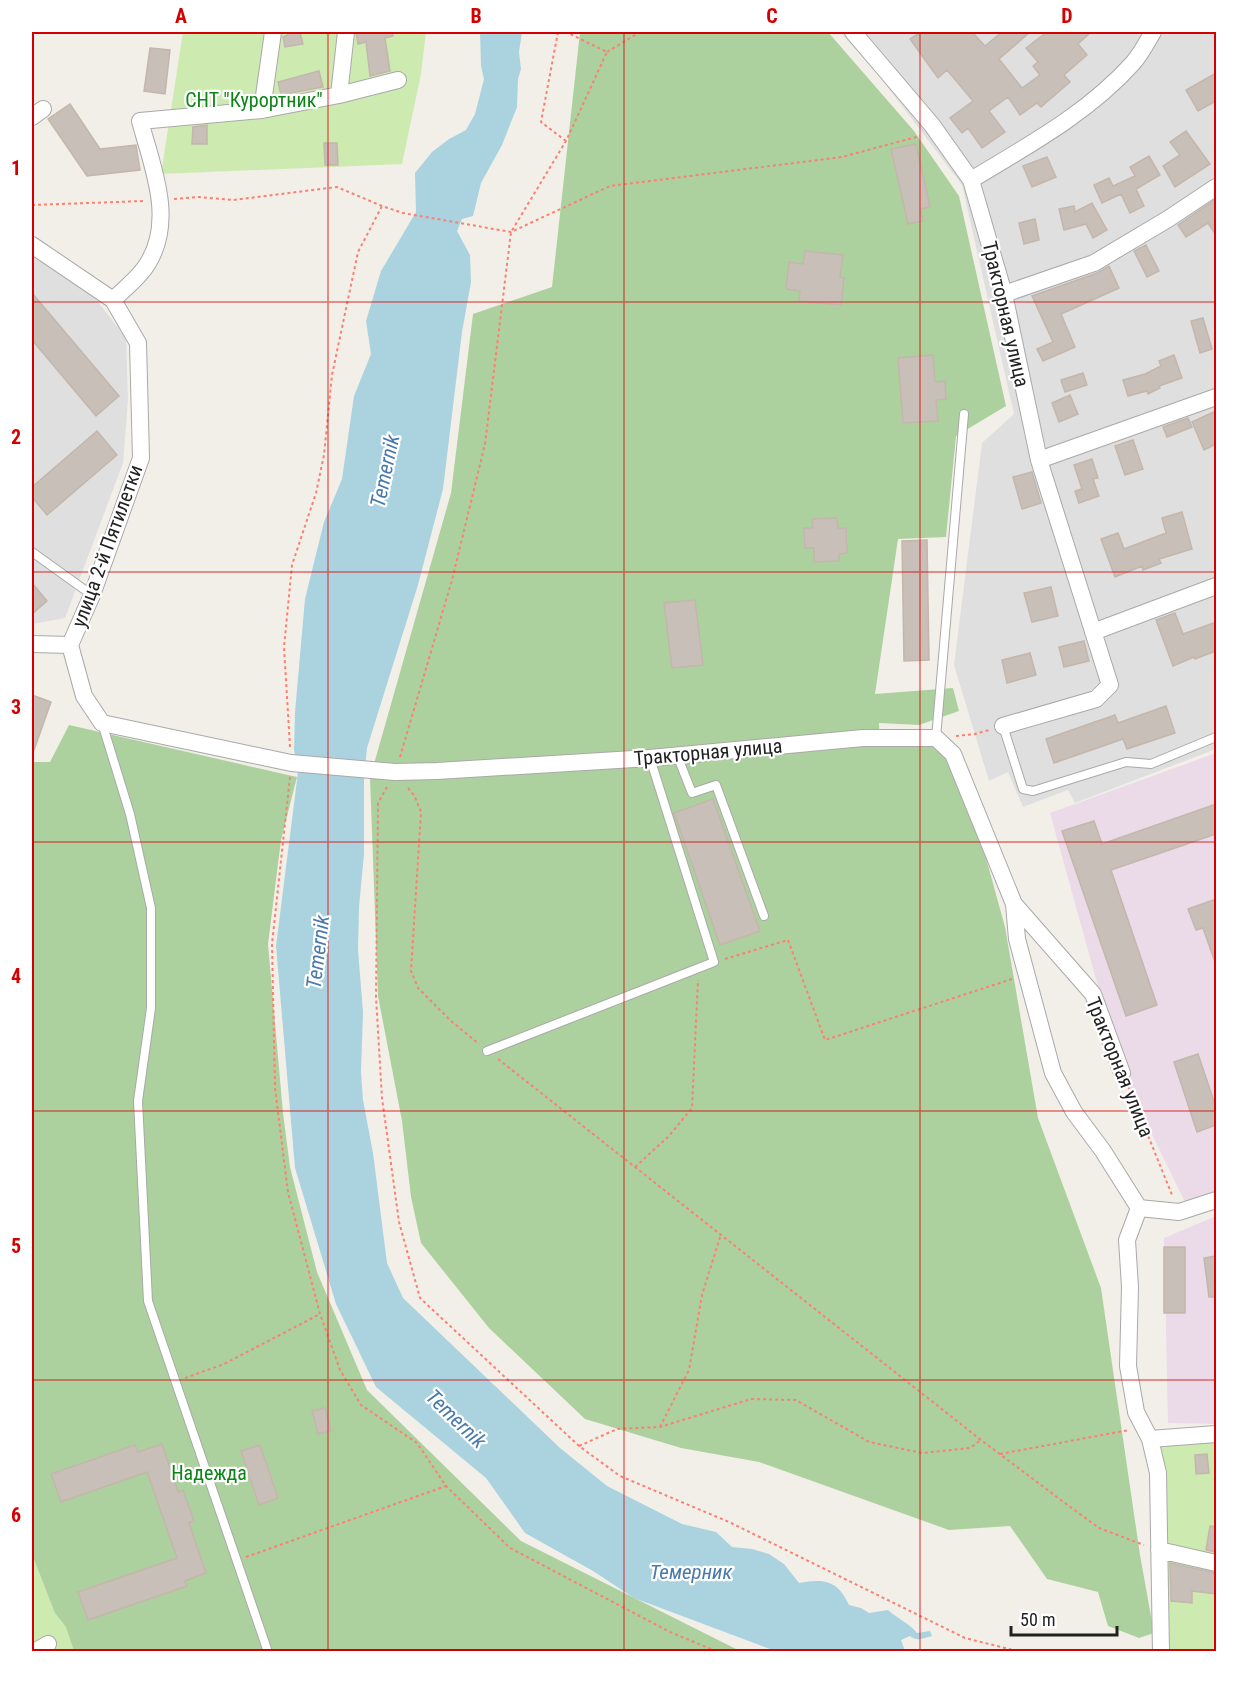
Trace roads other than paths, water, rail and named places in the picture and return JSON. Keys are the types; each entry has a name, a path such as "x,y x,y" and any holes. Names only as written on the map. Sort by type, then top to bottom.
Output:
{"street":[{"path":"262,110 273,32"},
{"path":"339,95 346,32"},
{"name":"Тракторная улица","path":"853,32 877,57 937,132 971,180 1005,294 1039,460 1110,685 1096,699 1003,726"},
{"path":"971,180 1055,129 1097,99 1134,61 1153,32"},
{"path":"113,300 147,264 159,241 161,200 140,121 262,110 339,95 398,80"},
{"path":"1005,294 1094,263 1216,187"},
{"name":"улица 2-й Пятилетки","path":"32,245 113,300 138,343 141,458 92,595 70,645 84,696 102,723"},
{"path":"1039,460 1216,397"},
{"path":"1093,632 1216,586"},
{"name":"улица 2-й Пятилетки","path":"32,644 70,645"},
{"name":"Тракторная улица","path":"102,723 293,763 395,772 650,758 863,738 936,738 953,754 1014,904 1017,939 1053,1073 1074,1112 1103,1151 1139,1208"},
{"name":"Тракторная улица","path":"1014,904 1093,994 1122,1073"},
{"path":"1161,1652 1158,1473 1147,1433 1136,1412 1128,1366 1130,1287 1127,1240 1139,1208 1179,1212 1216,1200"},
{"path":"1147,1433 1216,1434"},
{"path":"1159,1550 1216,1563"}],"lane":[{"path":"936,738 964,414"},
{"path":"32,552 92,595"},
{"path":"102,723 130,814 151,908 151,1008 138,1101 148,1301 268,1652"},
{"path":"1003,726 1023,789 1033,791 1126,762 1151,764 1216,737"},
{"path":"676,754 692,793 716,785 764,916"},
{"path":"487,1051 714,963 650,758"}],"water":[{"path":"480,32 522,32 517,107 502,145 481,183 473,216 462,219 457,231 470,255 471,282 462,332 443,489 418,585 367,748 364,779 364,854 358,950 363,1012 361,1072 387,1263 403,1298 560,1448 607,1486 682,1524 716,1532 732,1547 769,1554 784,1564 799,1583 823,1581 830,1583 840,1591 849,1605 869,1613 888,1610 917,1633 930,1631 932,1636 918,1639 910,1636 901,1640 905,1651 775,1651 634,1598 593,1571 525,1533 486,1478 376,1387 336,1304 295,1168 276,946 298,772 294,750 295,712 305,599 324,522 342,479 354,396 371,354 366,321 381,271 416,212 415,173 432,152 466,130 475,114 484,79 481,66"}],"park label":[{"name":"СНТ \"Курортник\"","path":"254,100"},
{"name":"Надежда","path":"209,1473"}],"water label":[{"name":"Temernik","path":"385,471"},
{"name":"Temernik","path":"318,952"},
{"name":"Temernik","path":"456,1419"},
{"name":"Темерник","path":"691,1572"}]}
